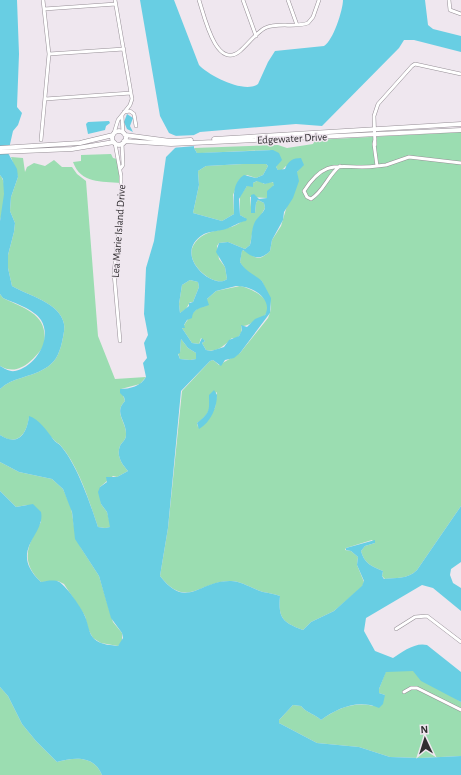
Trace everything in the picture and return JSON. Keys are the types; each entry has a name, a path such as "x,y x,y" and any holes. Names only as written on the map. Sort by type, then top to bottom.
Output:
{"street":[{"path":"41,140 49,54 43,0"},
{"path":"0,148 76,149 114,142 113,134 118,120 130,105 131,93 115,0"},
{"path":"199,0 216,45 220,52 228,55 236,54 267,27 304,24 311,20 319,0"},
{"path":"243,0 256,36"},
{"path":"288,0 297,25"},
{"path":"448,0 450,10 461,14"},
{"path":"44,9 116,4"},
{"path":"49,54 124,49"},
{"path":"377,166 375,145 375,112 380,100 415,64 461,74"},
{"path":"45,99 131,93"},
{"path":"124,112 130,111 134,114 136,126"},
{"path":"122,116 124,134 123,142"},
{"name":"Edgewater Drive","path":"114,142 200,141 375,131 461,124"},
{"name":"Edgewater Drive","path":"375,131 461,130"},
{"name":"Edgewater Drive","path":"113,134 119,131 124,134 170,142"},
{"path":"0,152 12,149 80,143 113,134"},
{"name":"Lea Marie Island Drive","path":"114,142 121,168"},
{"name":"Lea Marie Island Drive","path":"120,341 114,273 121,209 121,168 123,142"},
{"path":"340,166 330,175 322,190 311,198 307,198 304,191 322,170 331,166 340,166 368,168 386,165 409,157 461,163"},
{"path":"322,170 330,175"},
{"path":"396,629 415,617 427,616 461,642"},
{"path":"404,692 411,688 417,688 461,710"}],"green space":[{"path":"461,132 461,506 417,570 401,578 385,579 382,576 383,571 372,566 366,561 361,551 365,546 375,543 372,540 346,548 345,550 351,551 358,557 357,565 364,582 362,587 334,611 311,622 303,630 291,625 283,619 280,610 280,596 263,592 235,581 220,582 186,593 169,586 160,576 168,528 182,391 210,361 213,360 219,365 240,353 268,318 271,308 268,294 262,281 244,268 240,262 242,250 257,258 270,251 272,240 281,226 297,172 301,167 286,166 282,170 278,170 276,167 278,163 270,150 197,153 194,148 278,145 287,148 313,144 315,140","holes":["217,392 215,408 198,427 197,423 208,412 210,406 209,398"]},
{"path":"111,154 113,158 117,159 121,183 86,178 81,174 73,162 81,161 81,155"},
{"path":"11,157 23,158 25,172 27,167 34,163 45,166 54,160 62,167 72,167 77,174 86,181 98,336 115,379 146,377 140,384 121,389 125,401 120,410 120,414 126,430 126,437 120,446 119,456 128,471 117,477 113,476 100,487 101,504 107,512 111,527 98,527 87,495 73,464 60,445 36,422 29,417 26,429 20,437 16,439 11,440 0,435 0,389 10,382 48,367 56,358 59,351 64,329 61,316 50,305 12,286 8,268 8,255 15,223 10,211 11,197 18,177"},
{"path":"266,164 268,166 263,175 256,178 247,175 239,180 233,195 234,214 222,221 193,213 199,185 198,171 206,166"},
{"path":"0,175 3,179 5,191 0,221"},
{"path":"257,181 261,181 264,184 271,182 275,183 267,198 250,197 251,207 255,213 256,203 258,200 264,203 265,208 253,229 250,245 245,249 228,242 219,243 217,246 219,259 225,267 227,279 216,281 209,278 202,273 193,260 191,253 193,246 198,239 204,235 233,226 245,218 240,215 240,196 247,186"},
{"path":"190,280 198,282 199,287 193,302 190,302 186,309 180,313 179,304 182,285"},
{"path":"240,286 262,296 266,301 268,311 264,316 245,326 241,326 241,334 238,337 235,339 232,338 224,346 217,349 210,351 206,350 202,343 205,341 201,338 199,344 192,343 182,328 192,314 198,308 206,306 207,299 216,291"},
{"path":"0,294 3,298 34,314 40,320 43,327 45,335 44,346 35,357 19,368 7,369 0,366"},
{"path":"181,339 188,348 196,353 196,359 180,359 178,353 180,353"},
{"path":"0,462 19,472 52,479 63,489 71,507 74,526 81,548 99,576 113,622 122,633 122,642 118,646 101,643 93,638 88,629 85,616 64,584 58,581 41,582 34,574 28,560 28,552 32,538 41,522 27,505 16,507 0,491"},
{"path":"386,671 414,671 461,702 461,756 420,758 390,757 359,747 317,743 279,723 279,720 293,705 301,706 306,711 321,720 339,709 352,705 373,706 385,695 379,693 379,689"},
{"path":"0,687 8,696 22,724 36,741 57,762 70,759 83,759 94,764 102,775 0,775"}],"water":[{"path":"0,0 17,0 19,54 17,107 22,113 18,125 13,131 8,153 17,169 18,177 11,197 10,211 15,223 8,255 8,268 12,286 50,305 61,316 64,329 59,351 56,358 48,367 10,382 0,389 0,366 7,370 15,371 29,364 40,351 45,335 44,327 38,316 24,307 3,298 0,294 0,221 4,194 3,179 0,175"},
{"path":"140,0 174,0 199,65 211,74 227,82 245,87 252,87 258,84 275,51 324,46 331,38 337,25 343,0 425,0 428,25 433,29 461,36 461,52 414,40 404,40 399,48 322,126 296,124 200,132 194,135 194,148 197,153 273,150 279,153 282,160 276,167 278,170 285,169 291,160 301,158 304,165 297,172 299,181 293,198 284,212 283,220 272,240 270,251 263,256 256,257 243,250 242,251 240,262 247,270 262,281 271,298 270,313 240,353 234,358 225,360 221,366 213,360 210,361 181,391 168,528 160,576 169,586 186,593 220,582 235,581 263,592 280,596 280,610 283,619 291,625 303,630 311,622 334,611 362,586 364,581 357,565 358,557 351,551 346,550 346,548 375,540 375,543 365,546 361,551 366,561 372,566 383,571 382,576 384,579 401,578 417,570 461,506 461,562 451,569 450,575 453,583 461,588 461,611 433,588 422,585 366,618 364,631 375,651 393,658 413,646 422,644 427,645 461,672 461,702 421,681 413,671 386,672 379,689 379,693 385,695 383,704 379,708 363,704 348,706 321,720 306,711 301,706 293,705 279,720 279,723 317,743 359,747 390,757 420,758 461,756 461,775 102,775 94,764 83,759 70,759 57,762 36,741 22,724 8,696 0,687 0,491 16,507 33,504 41,512 41,520 27,552 27,561 31,571 41,582 57,581 64,586 82,610 94,639 104,644 118,646 123,638 122,633 111,618 99,576 75,539 72,512 63,489 52,479 19,472 0,462 0,435 12,440 17,439 24,433 29,416 36,420 60,445 72,462 98,527 110,527 107,512 101,504 98,492 100,487 107,482 106,477 117,477 128,471 119,456 120,446 126,437 125,425 120,413 120,409 125,401 124,397 120,393 120,389 135,386 141,383 146,377 143,363 147,358 144,343 148,335 144,314 146,268 154,241 166,157 176,147 176,136 169,133 160,116","holes":["243,164 266,164 268,166 263,175 256,178 244,175 240,178 235,187 234,214 222,221 193,213 199,185 198,171 206,166","257,181 265,184 273,182 274,185 267,191 267,198 259,199 254,194 251,195 251,213 255,213 256,203 258,200 264,203 265,208 254,224 250,245 245,249 228,242 219,243 216,252 225,267 227,279 221,281 213,280 198,268 193,260 191,251 195,242 204,234 226,229 240,222 246,221 247,219 240,215 239,199 247,186 253,187 253,183","190,280 198,282 199,287 193,302 189,303 189,306 180,313 179,304 182,285","242,286 260,294 264,299 267,309 265,315 255,319 247,327 241,325 242,330 239,336 229,340 224,347 211,351 206,350 202,343 205,341 202,338 199,344 192,343 182,328 185,328 184,325 187,320 192,318 196,310 209,305 207,299 216,291","181,339 188,348 196,353 196,359 180,359 178,354 180,353"]},
{"path":"127,114 133,118 130,126 133,132 127,129 124,122"},
{"path":"109,121 110,123 106,126 105,130 88,134 86,124 88,122"},
{"path":"214,390 217,395 216,404 210,418 199,429 197,423 207,413 209,408 209,395"}],"pier":[{"path":"197,135 196,146 171,148 175,143 173,136"}]}
